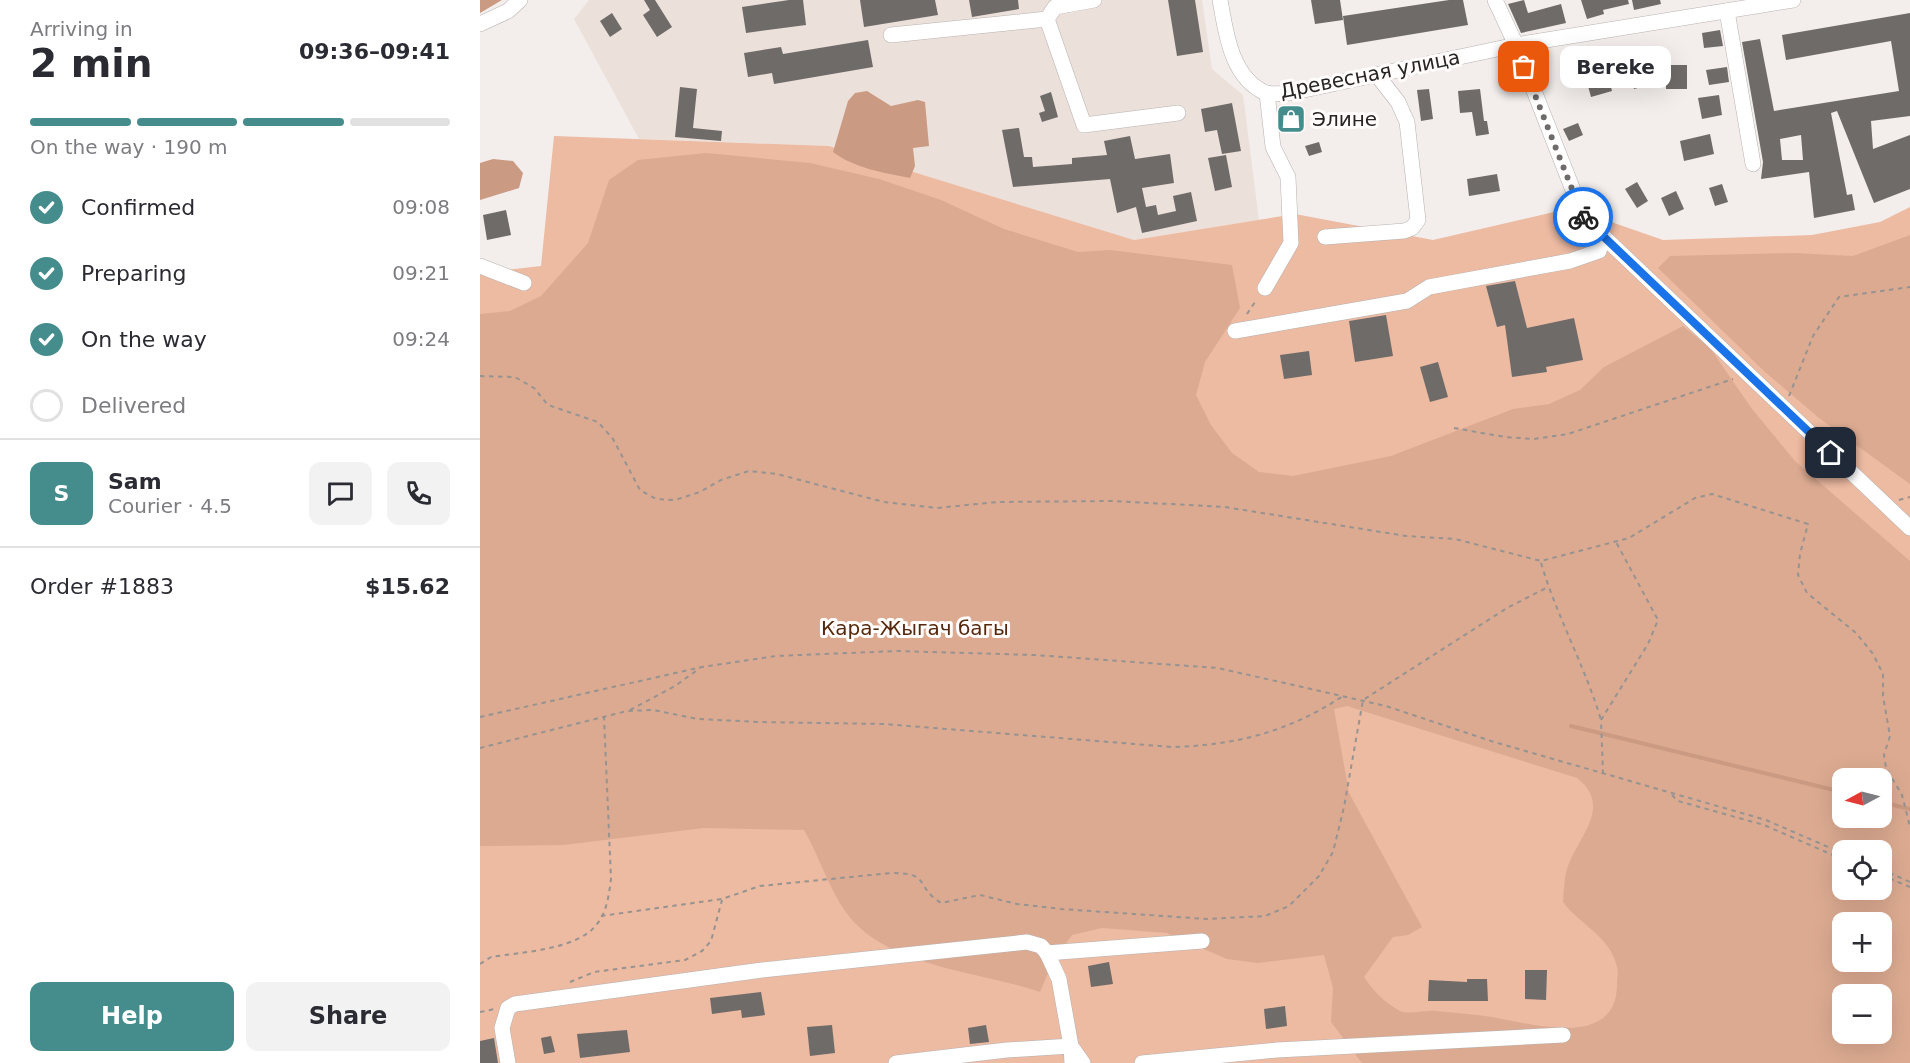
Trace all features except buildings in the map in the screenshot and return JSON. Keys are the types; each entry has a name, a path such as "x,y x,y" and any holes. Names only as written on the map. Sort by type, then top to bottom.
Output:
{"street":[{"path":"480,24 508,11 520,0"},
{"path":"1047,19 1055,7 1094,0"},
{"name":"Древесная улица","path":"1220,0 1235,62 1248,80 1268,93 1290,93 1516,45 1793,0"},
{"path":"1495,0 1516,45 1584,219 1910,528"},
{"path":"1727,11 1753,164"},
{"path":"891,35 1047,19"},
{"path":"1047,19 1084,125 1178,113"},
{"path":"1325,237 1404,231 1412,228 1418,220 1407,122 1398,102 1377,75"},
{"path":"1265,288 1291,243 1288,177 1273,147 1268,93"},
{"path":"1235,331 1407,301 1429,287 1570,261 1599,251 1603,237"},
{"path":"480,266 524,283"},
{"path":"1047,953 1202,941"},
{"path":"508,1063 502,1028 508,1008 515,1004 762,970 1027,942 1041,946 1047,953 1059,979 1072,1063"},
{"path":"1142,1063 1277,1050 1563,1035"},
{"path":"896,1063 1007,1050 1071,1046"},
{"path":"1071,1046 1083,1063"}],"path":[{"path":"1784,408 1813,336 1839,297 1910,287"},
{"path":"1235,331 1265,288"},
{"path":"1454,428 1505,437 1534,439 1568,434 1747,374"},
{"path":"480,376 515,377 534,388 548,405 598,422 613,439 640,490 656,499 675,500 692,495 721,480 749,471 777,474 884,502 937,508 997,502 1113,501 1225,507 1406,536 1455,539 1492,546 1541,561 1629,538 1695,498 1712,494 1808,524 1800,554 1798,575 1807,592 1856,633 1873,654 1883,674 1883,696 1890,736 1884,754 1885,761 1902,795 1910,827"},
{"path":"1601,720 1648,644 1658,620 1616,542"},
{"path":"1541,561 1548,587 1591,685 1601,720 1603,774"},
{"path":"601,916 722,899 760,886 912,873 921,880 930,896 941,903 980,895 1017,904 1115,913 1207,919 1265,916 1290,906 1319,876 1333,852 1344,807 1363,700 1507,608 1548,587"},
{"path":"480,717 702,667 776,656 897,651 1035,655 1218,668 1363,700 1603,774 1766,820 1832,849"},
{"path":"627,711 675,686 702,667"},
{"path":"480,748 627,711 653,710 698,718 759,722 884,724 1172,747 1205,746 1262,735 1312,717 1343,696"},
{"path":"480,964 491,957 573,942 597,925 608,903 611,879 604,717"},
{"path":"1670,793 1678,801 1764,825 1832,855"},
{"path":"1892,875 1910,882"},
{"path":"1892,880 1910,887"},
{"path":"560,985 594,972 685,960 702,951 711,941 722,899"},
{"path":"480,1012 500,1008"}],"shaded area":[{"path":"480,0 502,0 480,13"},
{"path":"589,0 1202,0 1212,69 1243,95 1259,220 1134,240 829,146 639,139 574,19"},
{"path":"867,91 891,106 918,100 925,102 929,146 913,148 915,166 910,178 860,166 833,152 848,101 855,93"},
{"path":"493,159 513,161 523,173 519,188 480,200 480,163"}],"green space":[{"name":"Кара-Жыгач багы","path":"554,136 829,146 1134,240 1295,214 1433,240 1571,208 1663,240 1812,235 1880,222 1910,207 1910,1063 480,1063 480,273 541,266"},
{"name":"Кара-Жыгач багы","path":"706,153 810,163 879,179 941,200 1004,229 1078,252 1110,250 1232,265 1240,308 1205,362 1196,395 1211,425 1232,453 1259,472 1293,476 1391,456 1513,409 1549,404 1580,390 1604,367 1683,326 1710,348 1752,409 1795,461 1910,561 1910,1063 1362,1063 1331,1022 1333,988 1324,955 1258,963 1227,959 1167,933 1102,928 1072,935 1053,961 1040,992 916,959 893,950 872,937 854,922 839,901 804,830 704,828 563,845 480,846 480,314 510,311 541,296 588,243 609,180 638,160","holes":["1347,706 1577,778 1588,789 1593,811 1567,869 1563,902 1601,939 1614,956 1618,973 1617,985 1612,1007 1601,1020 1584,1026 1563,1028 1477,1015 1432,1011 1404,1012 1389,1004 1371,987 1364,977 1393,937 1408,935 1422,927 1349,793 1334,709"]},
{"path":"1910,235 1910,484 1819,418 1765,372 1658,268 1670,256 1795,253 1853,256"}],"waterway":[{"path":"1571,726 1832,790"},
{"path":"1892,805 1910,809"}],"way so far":[{"path":"1524,67 1583,217"}],"place":[{"name":"Bereke","path":"1524,67"},
{"name":"Элине","path":"1291,119"}],"route":[{"path":"1583,217 1831,453"}]}
